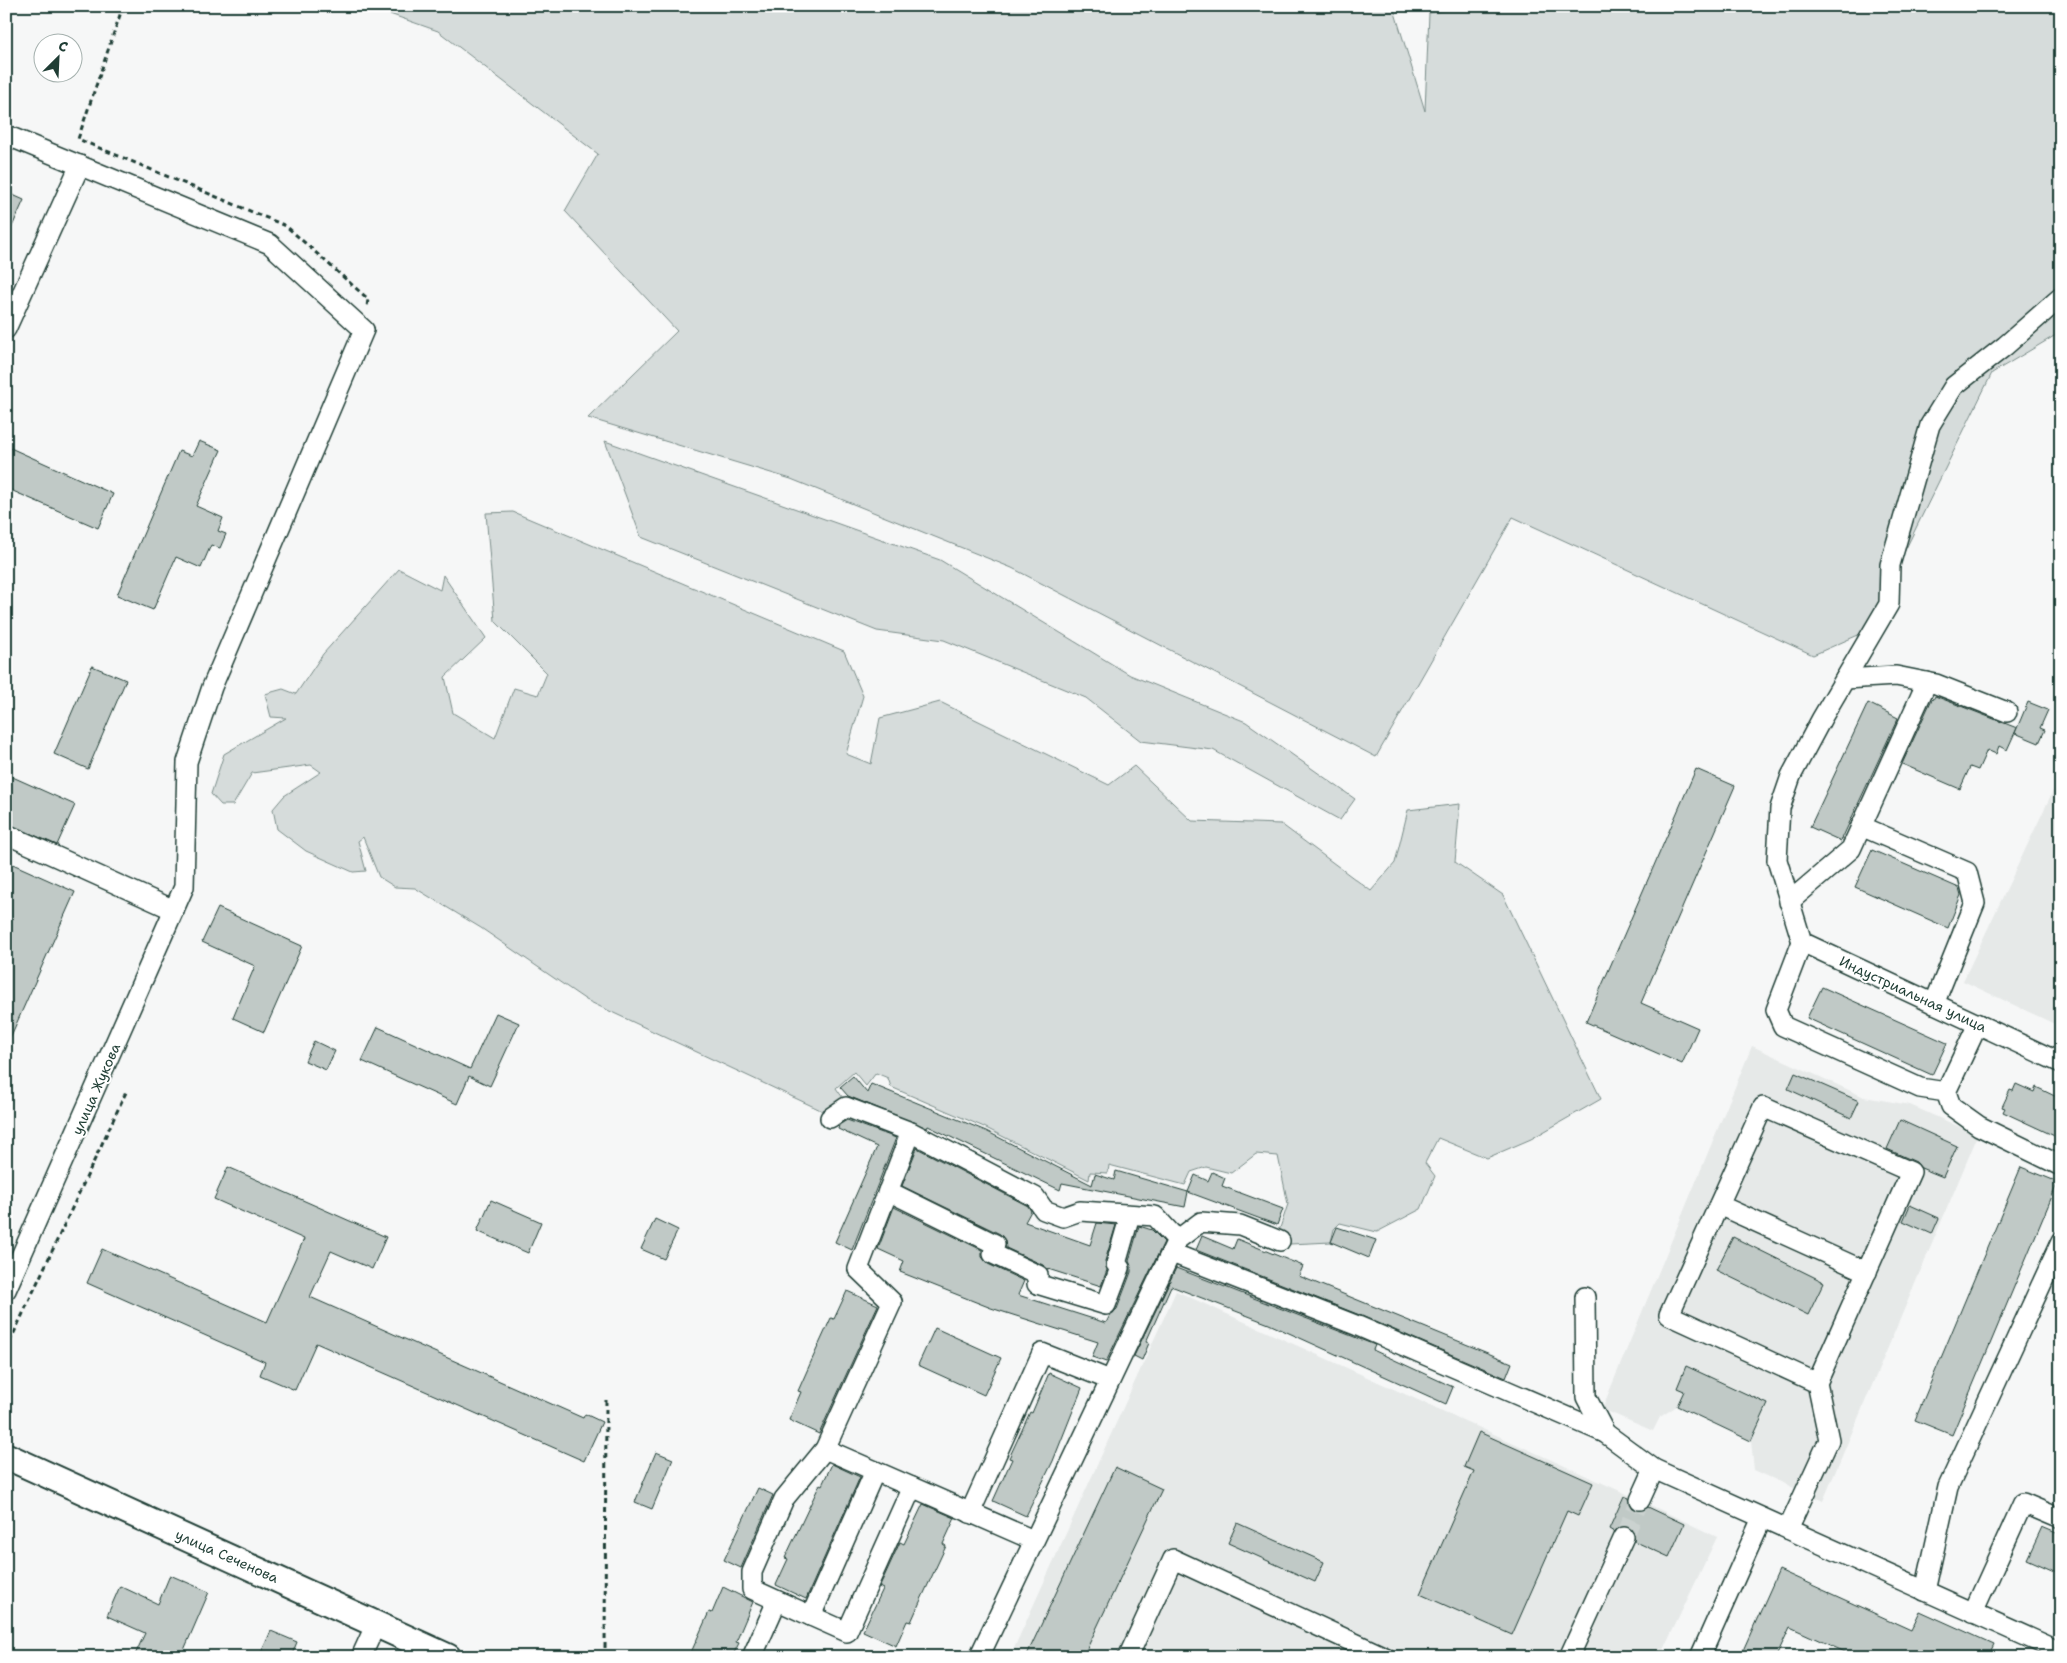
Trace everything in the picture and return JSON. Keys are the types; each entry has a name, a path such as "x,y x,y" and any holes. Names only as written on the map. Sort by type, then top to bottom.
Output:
{"main road":[{"name":"улица Сеченова","path":"6,1456 448,1657"}],"street":[{"path":"6,135 270,244 364,330"},
{"path":"6,330 80,165"},
{"path":"1946,1092 1920,1088 1783,1026 1776,1010 1802,942 1777,860 1780,808 1791,776 1845,679 1890,604 1890,565 1930,424 1954,386 2005,346 2061,297"},
{"name":"улица Жукова","path":"6,1290 184,887 187,762 212,686 364,330"},
{"path":"1845,679 1896,676 1927,682 2007,712"},
{"path":"1790,902 1851,849 1927,682"},
{"path":"1861,826 1967,872 1976,903 1934,1004"},
{"path":"6,834 174,910"},
{"name":"Индустриальная улица","path":"1802,942 2061,1063"},
{"path":"1978,1024 1946,1092 1951,1106 1979,1126 2061,1166"},
{"path":"830,1118 846,1107 911,1132 1035,1197 1044,1210 1063,1217 1080,1211 1155,1216 1174,1247 1605,1433 1654,1469 2061,1652"},
{"path":"1788,1530 1829,1440 1817,1383 1911,1172 1763,1107 1669,1316 1817,1383"},
{"path":"911,1132 858,1268 892,1302 825,1449 784,1499 752,1572 752,1589 847,1632 912,1487"},
{"path":"888,1191 995,1244 994,1254 1038,1275 1037,1284 1106,1305 1120,1268 1116,1264 1130,1215"},
{"path":"1719,1204 1867,1272"},
{"path":"979,1657 1174,1247 1201,1222 1240,1225 1280,1241"},
{"path":"1925,1591 1948,1487 2061,1242"},
{"path":"1585,1297 1586,1397 1605,1433"},
{"path":"970,1513 1042,1353 1110,1380"},
{"path":"825,1449 1033,1540"},
{"path":"1640,1500 1654,1469"},
{"path":"811,1616 875,1471"},
{"path":"1973,1613 2023,1503 2061,1520"},
{"path":"1700,1657 1762,1518"},
{"path":"1569,1657 1624,1538"},
{"path":"1128,1657 1173,1559 1385,1657"},
{"path":"752,1657 777,1601"},
{"path":"361,1657 376,1624"}],"path":[{"path":"123,6 78,139 286,226 368,299 364,330"},
{"path":"6,1350 127,1090"},
{"path":"606,1399 606,1657"}],"shaded area":[{"path":"367,6 1393,6 1425,111 1429,13 1476,6 2061,6 2061,332 1992,373 1865,632 1813,655 1513,517 1376,757 1012,568 791,479 588,418 677,331 565,211 598,154 438,31"},
{"path":"605,441 940,560 1130,675 1246,722 1355,799 1340,820 1213,750 1141,741 1086,698 944,640 877,631 641,537"},
{"path":"513,512 844,651 863,696 846,754 871,764 880,718 940,702 1109,785 1134,766 1192,821 1281,824 1371,891 1395,863 1408,810 1460,804 1455,862 1503,895 1601,1099 1531,1139 1487,1158 1438,1138 1425,1163 1435,1176 1421,1209 1377,1232 1340,1223 1334,1229 1331,1242 1290,1244 1279,1231 1288,1204 1278,1156 1256,1154 1231,1173 1206,1167 1191,1172 1185,1185 1109,1165 1108,1173 1090,1172 1089,1180 984,1127 891,1087 888,1078 876,1073 866,1086 854,1072 836,1088 845,1101 827,1113 586,1000 481,928 415,888 395,887 379,877 363,837 358,841 366,871 353,872 306,851 277,829 273,809 284,796 321,772 311,765 252,773 233,805 221,805 211,794 224,754 286,718 271,717 265,694 283,689 296,694 323,654 399,569 440,590 443,575 486,638 445,677 453,713 495,738 514,688 538,695 547,673 495,621 486,513"},
{"path":"2061,774 2061,1027 1963,981"},
{"path":"1752,1046 1864,1097 1910,1105 1978,1135 1823,1501 1754,1470 1751,1441 1677,1406 1660,1417 1653,1431 1602,1409"},
{"path":"1176,1291 1640,1500 1717,1537 1660,1657 1010,1657"}],"building":[{"path":"6,192 24,200 6,240"},
{"path":"199,441 221,450 196,506 223,518 218,531 226,534 220,548 211,545 201,568 176,557 153,610 117,595 179,451 192,456"},
{"path":"6,446 113,494 98,528 6,488"},
{"path":"92,666 126,680 88,769 54,754"},
{"path":"1935,696 2017,728 2007,750 1999,746 1996,754 1987,750 1978,770 1970,767 1960,789 1902,764"},
{"path":"2028,702 2048,710 2040,728 2045,730 2039,743 2015,733"},
{"path":"1868,703 1898,718 1841,841 1810,827"},
{"path":"1696,769 1735,786 1641,1003 1698,1028 1682,1064 1586,1022"},
{"path":"6,774 75,805 57,845 6,823"},
{"path":"1872,850 1959,888 1961,895 1948,928 1855,887"},
{"path":"6,861 75,892 6,1047"},
{"path":"218,908 302,946 264,1032 233,1018 255,966 202,942"},
{"path":"1822,987 1947,1043 1932,1075 1807,1018"},
{"path":"496,1013 519,1023 490,1086 469,1076 457,1104 362,1061 378,1027 470,1069"},
{"path":"314,1041 335,1051 326,1070 305,1061"},
{"path":"1795,1073 1859,1101 1851,1118 1788,1089"},
{"path":"853,1076 867,1093 871,1084 986,1131 1092,1185 1095,1174 1114,1180 1116,1171 1188,1192 1185,1207 1062,1183 1060,1190 928,1126 927,1128 848,1096 840,1087"},
{"path":"2016,1084 2034,1092 2036,1087 2061,1099 2061,1139 2003,1112 2005,1108 2002,1107 2010,1090 2013,1091"},
{"path":"847,1120 896,1138 852,1250 835,1242 877,1147 838,1129 839,1125"},
{"path":"1900,1120 1957,1146 1943,1177 1921,1168 1916,1162 1887,1149"},
{"path":"917,1148 1028,1206 1031,1211 1025,1222 1090,1245 1097,1223 1116,1225 1105,1261 1107,1270 1101,1286 1048,1269 1006,1248 1005,1240 1000,1234 902,1186"},
{"path":"228,1167 386,1237 372,1269 331,1251 310,1297 583,1418 585,1414 602,1422 584,1461 316,1343 295,1390 260,1375 265,1362 87,1283 102,1249 267,1322 304,1239 214,1199"},
{"path":"2021,1167 2058,1182 1952,1435 1915,1420"},
{"path":"1212,1172 1225,1178 1222,1186 1283,1209 1277,1225 1188,1192 1195,1175 1208,1181"},
{"path":"491,1200 541,1222 528,1253 477,1231"},
{"path":"1910,1205 1939,1218 1932,1234 1903,1221"},
{"path":"894,1207 982,1250 982,1257 988,1264 1024,1281 1018,1295 1106,1323 1110,1315 1117,1309 1131,1272 1129,1261 1139,1226 1152,1230 1164,1242 1106,1362 1092,1357 1098,1342 991,1308 900,1272 904,1261 878,1249"},
{"path":"655,1219 678,1230 664,1259 641,1249"},
{"path":"1337,1227 1376,1240 1369,1258 1331,1242"},
{"path":"1202,1236 1233,1249 1237,1239 1303,1266 1299,1276 1512,1363 1506,1378 1362,1316 1196,1250"},
{"path":"1733,1237 1824,1282 1808,1315 1716,1270"},
{"path":"1176,1268 1375,1345 1373,1350 1453,1387 1446,1404 1269,1324 1171,1286 1146,1342 1149,1343 1142,1360 1134,1356"},
{"path":"847,1291 878,1305 819,1434 789,1420 801,1392 798,1391 810,1364 831,1318 834,1319"},
{"path":"935,1328 1001,1358 984,1395 918,1365"},
{"path":"1686,1366 1768,1404 1751,1441 1677,1406 1684,1391 1677,1388"},
{"path":"1049,1373 1082,1388 1053,1461 1026,1516 993,1501 1012,1459 1009,1458 1030,1412 1032,1413"},
{"path":"1479,1432 1593,1483 1578,1516 1567,1511 1512,1635 1420,1594 1474,1471 1464,1467"},
{"path":"656,1452 673,1459 652,1509 635,1502"},
{"path":"832,1464 860,1477 806,1599 776,1585 788,1559 785,1558 820,1484 822,1485"},
{"path":"1115,1467 1162,1489 1083,1657 1026,1657"},
{"path":"758,1488 773,1495 741,1568 724,1560"},
{"path":"1624,1496 1629,1498 1631,1506 1635,1510 1642,1511 1648,1507 1684,1524 1669,1557 1634,1541 1633,1531 1628,1527 1622,1526 1614,1532 1609,1529"},
{"path":"923,1504 955,1518 943,1544 946,1546 911,1622 907,1621 896,1646 863,1631 883,1589 879,1587 900,1542 904,1544"},
{"path":"1237,1523 1324,1562 1315,1582 1228,1543"},
{"path":"2042,1527 2061,1535 2061,1574 2027,1559"},
{"path":"1779,1570 1911,1630 1920,1611 1993,1644 1987,1657 1856,1657 1790,1627 1776,1657 1740,1657"},
{"path":"170,1575 209,1592 181,1657 134,1657 145,1633 107,1616 120,1586 158,1604"},
{"path":"723,1587 753,1602 736,1642 739,1643 732,1657 689,1657 709,1612 712,1613"},
{"path":"271,1631 297,1642 291,1657 259,1657"}],"tunnel":[{"path":"1624,1537 1640,1500"}]}
